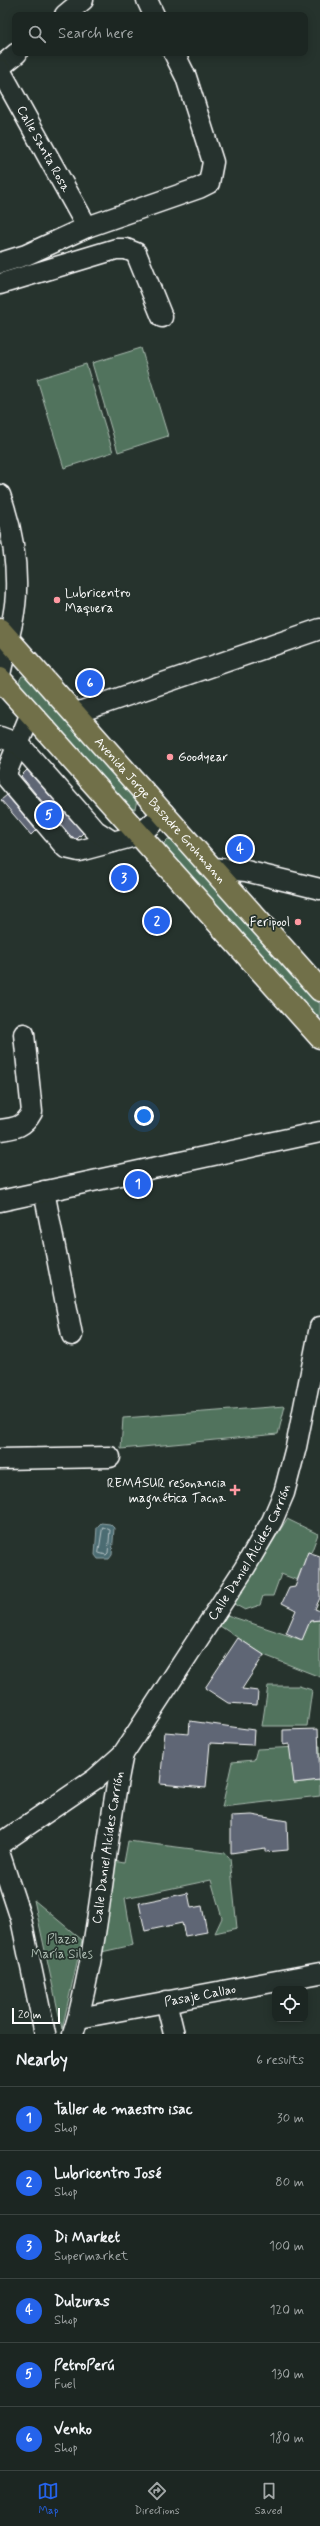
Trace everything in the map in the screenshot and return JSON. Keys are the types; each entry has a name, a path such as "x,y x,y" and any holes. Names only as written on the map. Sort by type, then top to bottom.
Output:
{"highway":[{"name":"Avenida Jorge Basadre Grohmann","path":"4,634 76,713 320,990"},
{"path":"0,679 320,1037"}],"street":[{"path":"69,12 83,0"},
{"path":"147,0 153,12"},
{"path":"0,67 13,56"},
{"path":"0,264 26,256 87,227 199,188 209,183 212,176 213,162 186,77 176,56"},
{"name":"Calle Santa Rosa","path":"0,70 87,227"},
{"path":"0,284 116,250 126,249 136,253 162,317"},
{"path":"0,495 7,515 16,563 16,592 4,634 0,675"},
{"path":"76,713 320,629"},
{"path":"31,713 19,744 6,771 7,778 66,848 79,852 139,835 164,814"},
{"path":"0,737 19,744 96,831 113,842"},
{"path":"212,868 246,871 320,889"},
{"path":"0,1130 18,1128 26,1123 32,1112 24,1034"},
{"path":"0,1201 319,1132"},
{"path":"44,1191 72,1336"},
{"name":"Calle Daniel Alcídes Carrión","path":"0,1844 71,1797 95,1779 122,1754 199,1640 272,1521 284,1493 296,1447 320,1327"},
{"path":"0,1459 110,1457"},
{"name":"Calle Daniel Alcídes Carrión","path":"76,2026 94,1941 115,1789 122,1754"},
{"path":"0,1855 7,1899 29,1952 45,2034"},
{"name":"Pasaje Callao","path":"76,2026 166,2001 320,1973"},
{"path":"166,2001 174,2034"}],"green space":[{"path":"141,348 168,436 118,452 92,363"},
{"path":"86,364 113,452 64,468 37,379"},
{"path":"22,676 28,676 137,800 135,809 127,809 22,690 19,681"},
{"path":"168,839 176,840 320,1004 320,1025 166,852 164,843"},
{"path":"285,1406 278,1434 121,1449 123,1418"},
{"path":"287,1519 318,1534 311,1553 308,1552 297,1580 281,1574 273,1596 263,1596 260,1605 245,1610 234,1604"},
{"path":"227,1615 302,1640 310,1621 320,1620 320,1677 264,1655 220,1626"},
{"path":"268,1686 299,1686 312,1690 307,1726 262,1726"},
{"path":"320,1746 320,1760 292,1764 294,1783 320,1780 320,1796 222,1807 232,1762 254,1760 257,1749"},
{"path":"128,1841 225,1853 230,1858 237,1928 215,1933 222,1918 211,1880 125,1898 133,1945 97,1953 109,1860 124,1863"},
{"name":"Plaza María Siles","path":"34,1900 82,1940 62,2029"}],"water":[{"path":"101,1523 110,1524 114,1528 112,1555 109,1559 98,1559 95,1555 97,1527"}],"building":[{"path":"27,770 83,833 77,839 72,838 21,776"},
{"path":"7,795 36,830 31,835 1,800"},
{"path":"308,1552 320,1556 320,1598 315,1609 320,1611 320,1620 310,1621 302,1640 286,1633 296,1610 282,1603 289,1588 295,1587"},
{"path":"238,1638 264,1655 242,1689 258,1691 257,1705 228,1703 205,1688"},
{"path":"190,1721 254,1730 253,1745 210,1743 206,1788 160,1784 165,1732 189,1734"},
{"path":"318,1729 320,1780 294,1783 289,1744 283,1745 283,1730"},
{"path":"252,1815 287,1821 288,1850 265,1852 265,1848 231,1853 231,1816"},
{"path":"188,1893 191,1908 202,1906 207,1932 185,1936 182,1923 145,1931 139,1903"}],"place":[{"name":"Lubricentro Maquera","path":"57,600"},
{"name":"Venko","path":"90,683"},
{"name":"Goodyear","path":"170,757"},
{"name":"PetroPerú","path":"49,815"},
{"name":"Dulzuras","path":"240,849"},
{"name":"Di Market","path":"124,878"},
{"name":"Lubricentro José","path":"157,921"},
{"name":"Feripool","path":"298,922"},
{"name":"Taller de maestro isac","path":"138,1184"},
{"name":"REMASUR resonancia magnética Tacna","path":"235,1490"}]}
